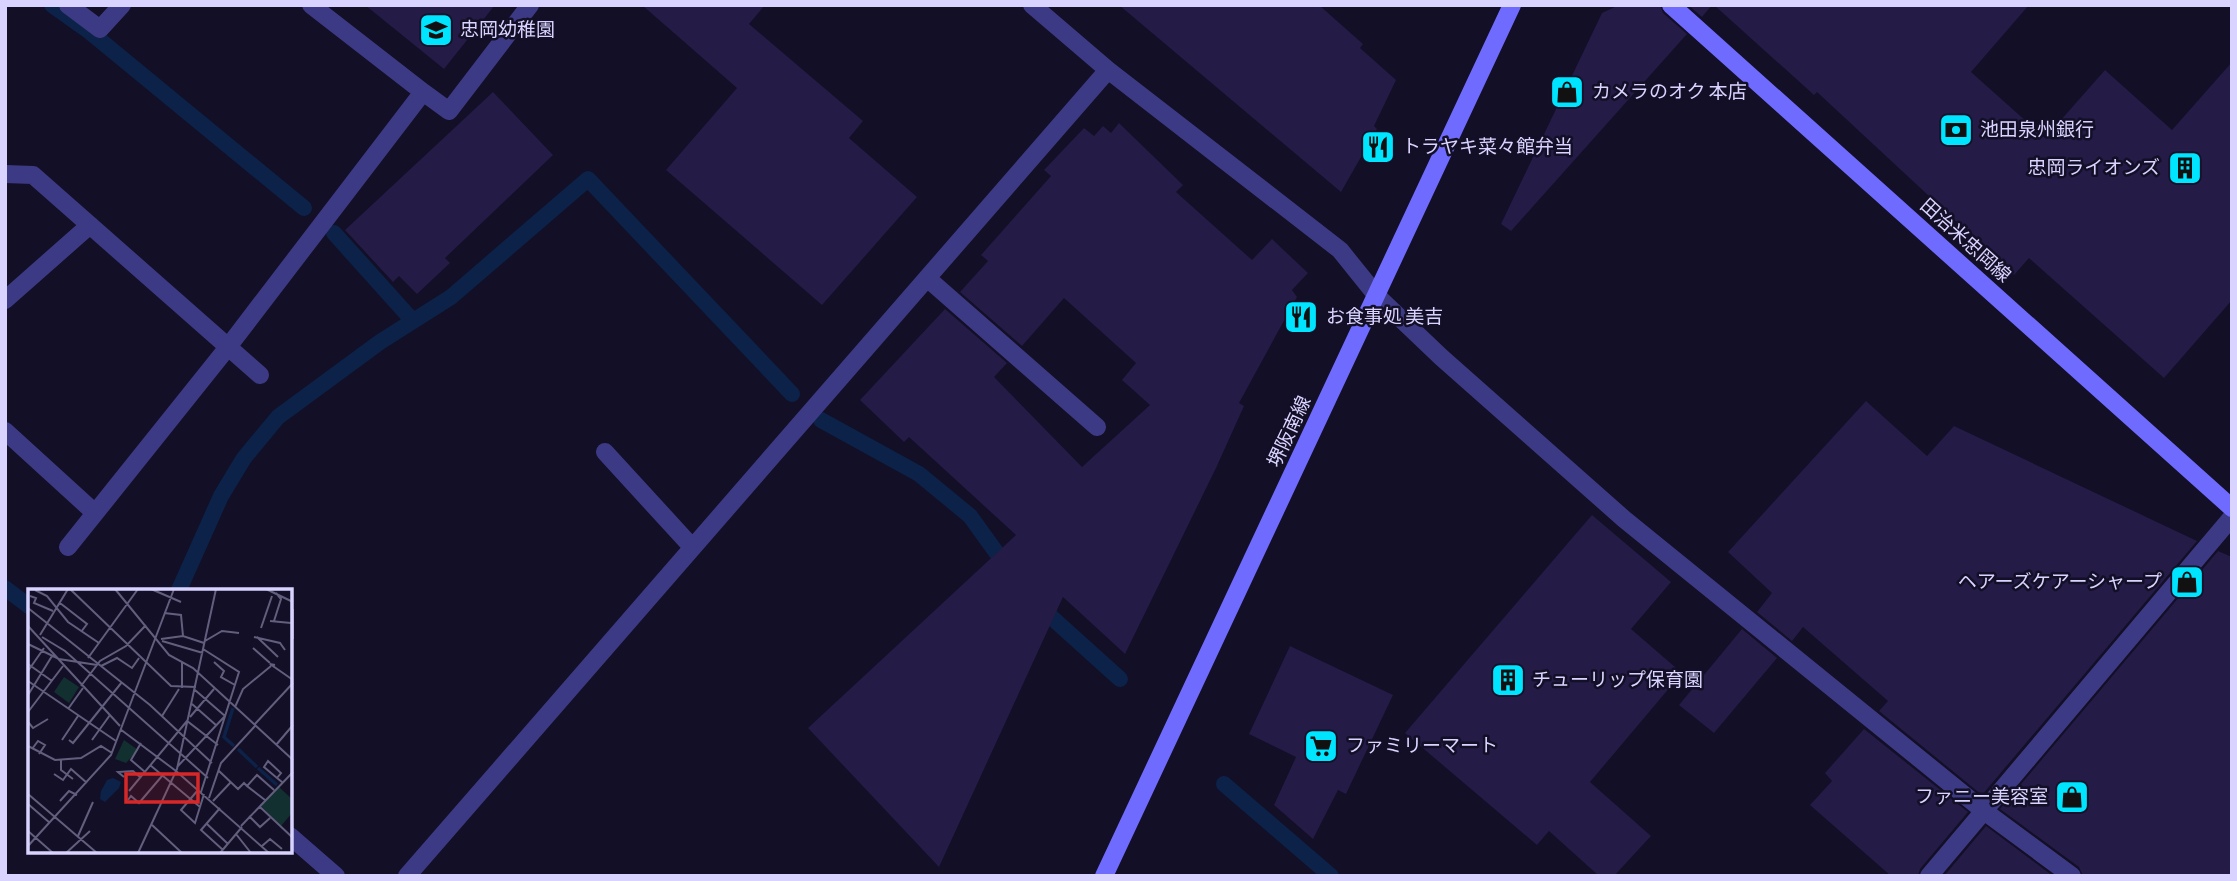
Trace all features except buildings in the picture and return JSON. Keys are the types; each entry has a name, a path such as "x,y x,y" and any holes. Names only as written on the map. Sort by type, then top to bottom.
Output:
{"main road":[{"name":"堺阪南線","path":"1104,876 1512,5"},
{"name":"田治米忠岡線","path":"1671,5 2232,508"}],"street":[{"path":"68,5 100,29 122,5"},
{"path":"311,5 449,111 530,5"},
{"path":"1032,5 1108,70 1340,250 1377,296 1441,357 1624,519 1984,811 2072,876"},
{"path":"407,876 1108,70"},
{"path":"68,547 228,346 423,92"},
{"path":"5,174 33,175 260,375"},
{"path":"5,300 90,225"},
{"path":"927,278 1097,427"},
{"path":"5,431 95,513"},
{"path":"605,452 692,547"},
{"path":"1929,876 2232,517"},
{"path":"292,838 336,876"}],"waterway":[{"path":"52,5 90,32 304,208"},
{"path":"179,589 221,496 244,458 278,417 380,342 451,297 588,179 792,394"},
{"path":"334,233 413,321"},
{"path":"821,420 919,474 970,516 1009,570"},
{"path":"5,588 28,605"},
{"path":"1039,606 1120,679"},
{"path":"1224,784 1331,876"}],"place":[{"name":"忠岡幼稚園","path":"436,30"},
{"name":"カメラのオク 本店","path":"1567,92"},
{"name":"池田泉州銀行","path":"1956,130"},
{"name":"トラヤキ菜々館弁当","path":"1378,147"},
{"name":"忠岡ライオンズ","path":"2185,168"},
{"name":"お食事処 美吉","path":"1301,317"},
{"name":"ヘアーズケアーシャープ","path":"2187,582"},
{"name":"チューリップ保育園","path":"1508,680"},
{"name":"ファミリーマート","path":"1321,746"},
{"name":"ファニー美容室","path":"2072,797"}]}
